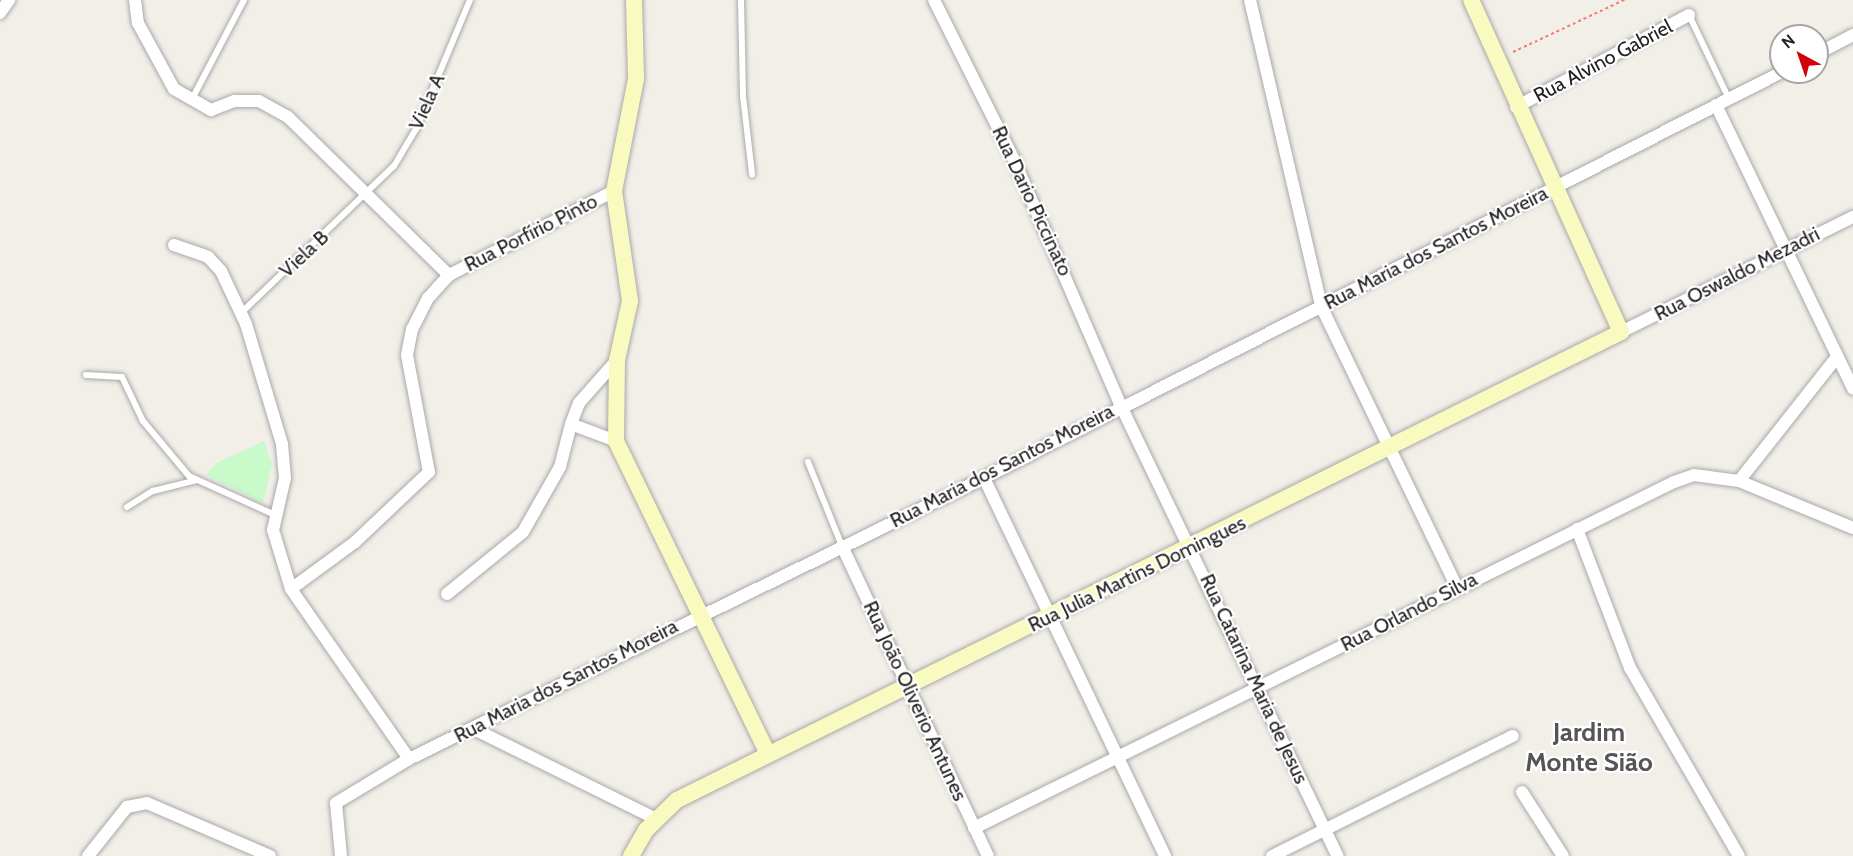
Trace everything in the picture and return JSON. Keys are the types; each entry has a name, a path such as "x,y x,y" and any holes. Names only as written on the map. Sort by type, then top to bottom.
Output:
{"main road":[{"path":"634,0 636,78 614,191 630,301 617,360 616,441 702,611 768,754"},
{"path":"1471,0 1495,61 1621,332"},
{"name":"Rua Julia Martins Domingues","path":"631,856 656,819 677,800 1051,618 1621,332"}],"street":[{"path":"0,13 9,0"},
{"path":"135,0 138,23 174,89 190,103 211,110 235,101 259,101 288,117 449,276"},
{"name":"Rua Dario Piccinato","path":"934,0 1060,258 1121,406"},
{"path":"1250,0 1322,306 1457,587"},
{"name":"Rua Alvino Gabriel","path":"1516,107 1689,15"},
{"path":"1829,48 1853,35"},
{"name":"Rua Maria dos Santos Moreira","path":"341,856 336,803 409,759 474,729 702,611 984,478 1121,406 1769,79"},
{"path":"1716,105 1853,389"},
{"name":"Rua Porfírio Pinto","path":"291,589 355,542 429,472 407,355 412,329 428,298 449,276 614,191"},
{"name":"Rua Oswaldo Mezadri","path":"1621,332 1853,217"},
{"path":"174,245 208,257 241,313 282,444 285,478 275,515 276,554 291,589 409,759"},
{"path":"1739,481 1837,357"},
{"path":"447,594 523,532 560,467 579,403 617,360"},
{"name":"Rua Catarina Maria de Jesus","path":"1121,406 1192,548 1338,856"},
{"path":"571,424 616,441"},
{"name":"Rua Orlando Silva","path":"974,828 1577,528 1694,475 1739,481 1853,528"},
{"path":"984,478 1165,856"},
{"path":"1577,528 1630,669 1739,856"},
{"name":"Rua João Oliverio Antunes","path":"842,546 988,856"},
{"path":"474,729 656,819"},
{"path":"1272,856 1513,736"},
{"path":"1522,792 1563,856"},
{"path":"88,856 128,807 147,803 270,856"}],"lane":[{"path":"190,103 244,0"},
{"name":"Viela A","path":"368,195 416,129 470,0"},
{"path":"741,0 742,96 752,174"},
{"path":"1689,15 1729,99"},
{"name":"Viela B","path":"241,313 368,195"},
{"path":"86,375 122,377 143,421 169,458 198,480 275,515"},
{"path":"808,462 842,546"},
{"path":"127,507 153,491 198,480"}],"path":[{"path":"1495,61 1624,0"}],"green space":[{"path":"264,441 272,465 263,503 206,475 216,463"}],"district":[{"name":"Jardim Monte Sião","path":"1589,748"}]}
